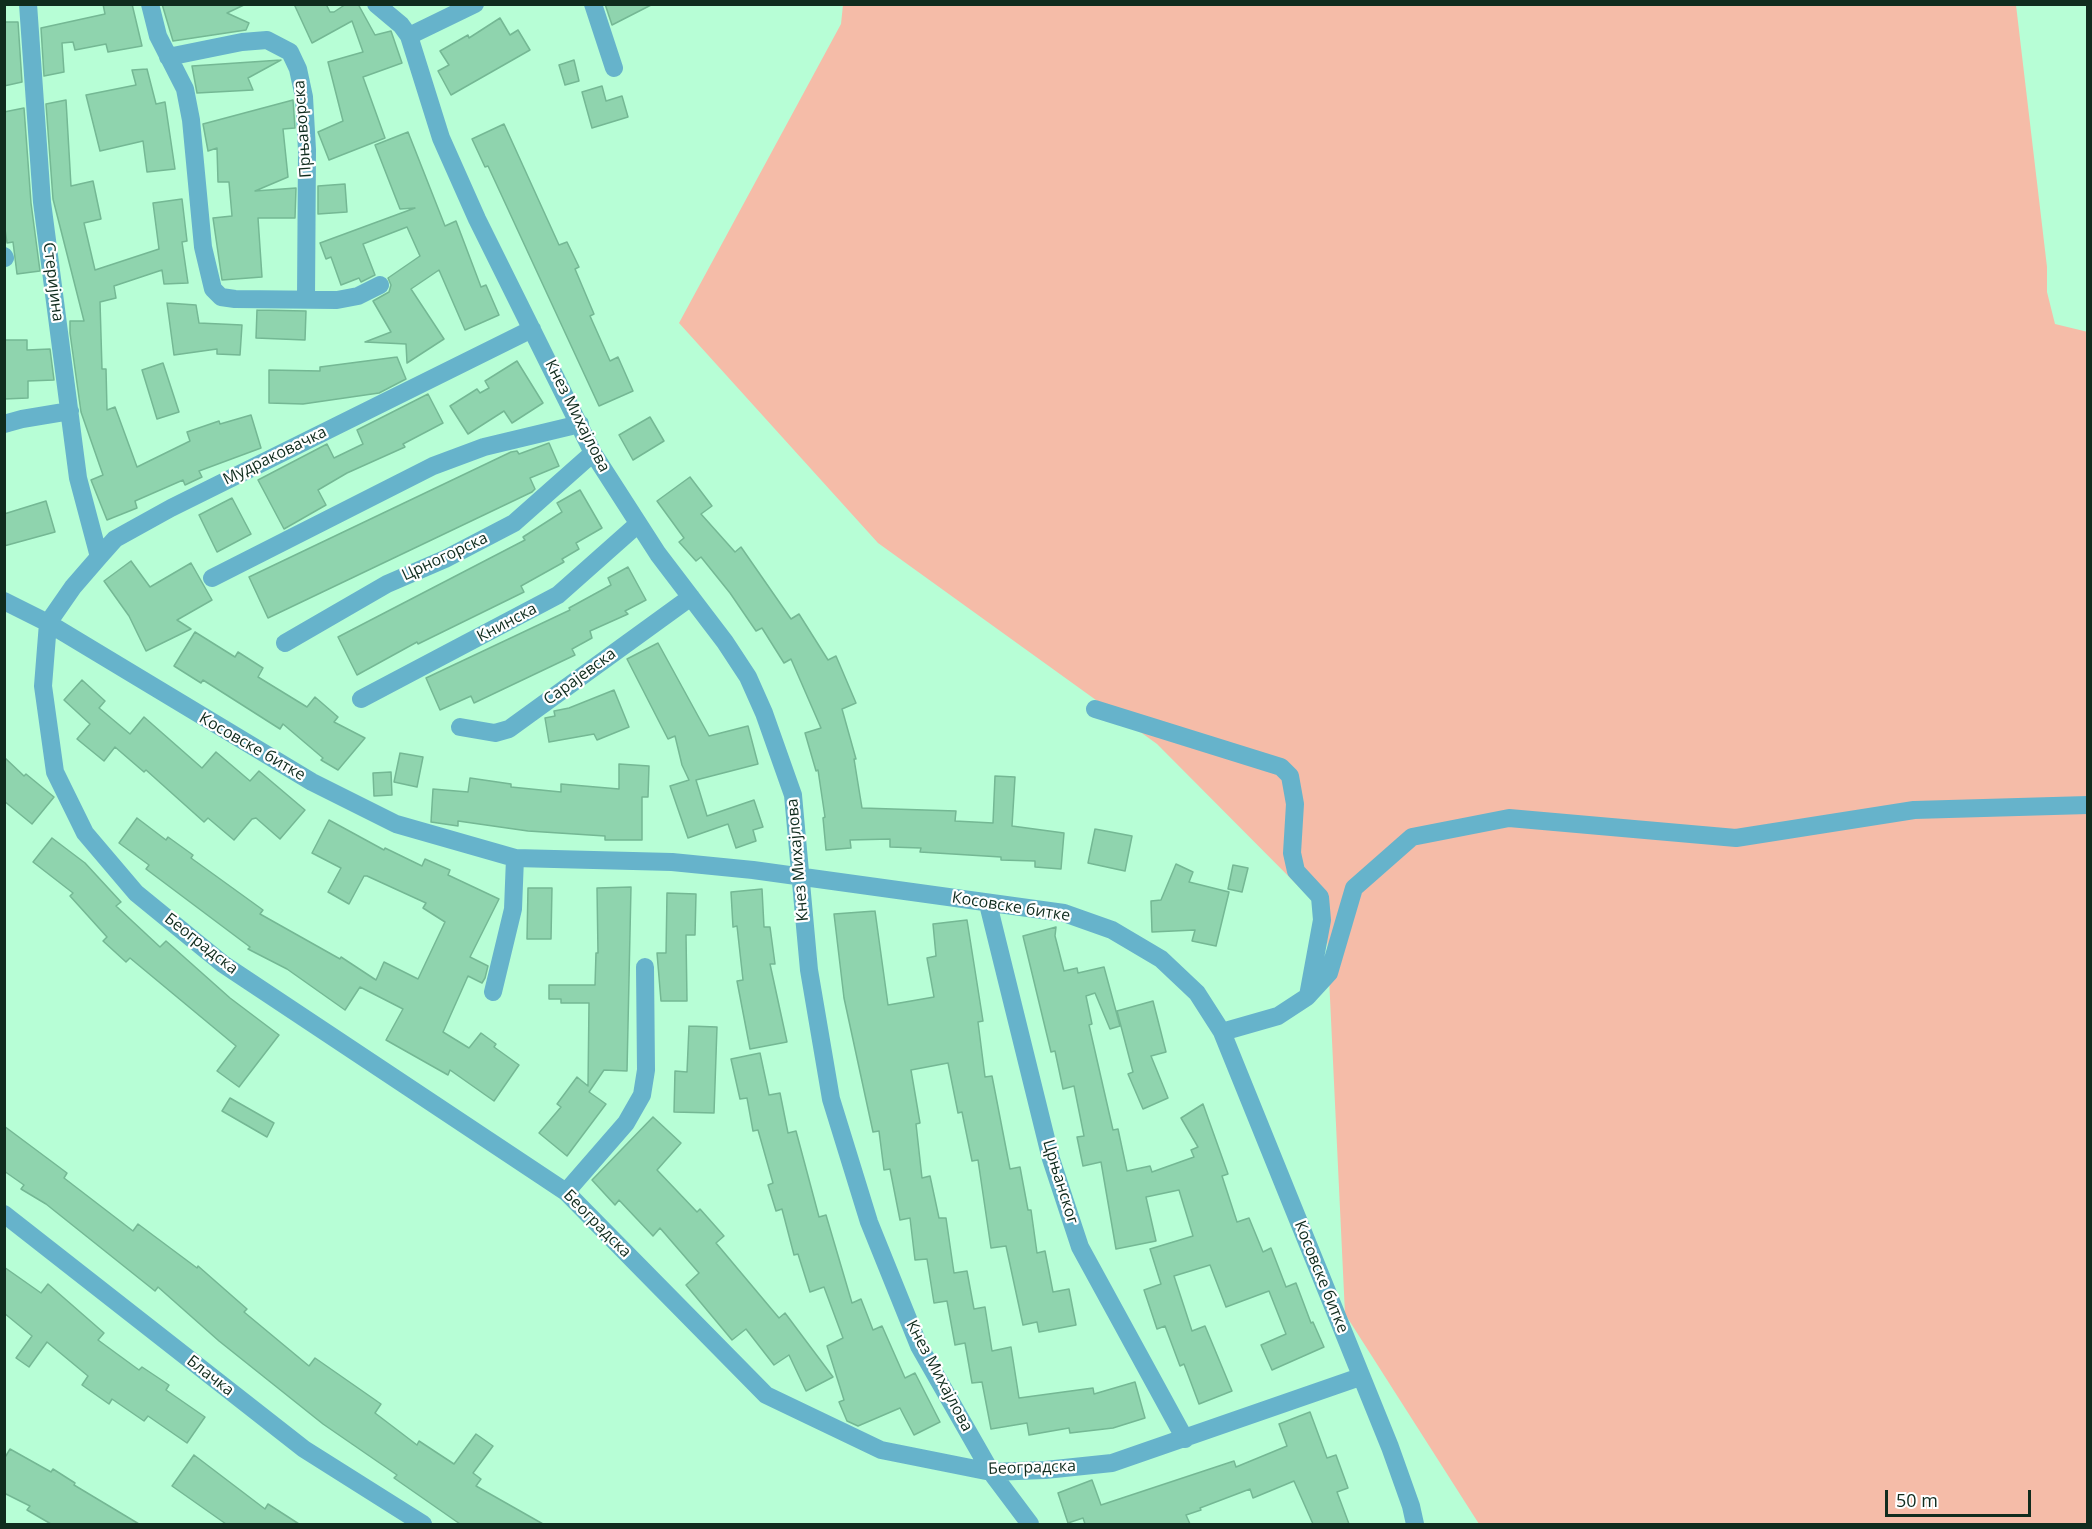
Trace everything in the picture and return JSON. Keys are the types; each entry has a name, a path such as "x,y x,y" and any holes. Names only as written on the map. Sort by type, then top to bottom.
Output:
{"street":[{"name":"Стеријина","path":"28,4 42,202 78,478 99,557"},
{"path":"150,4 158,36 168,57 177,69 187,100 203,247 213,289 221,297 337,300 358,296 380,285"},
{"name":"Кнез Михајлова","path":"376,4 409,36 441,138 477,219 593,453 638,524 748,677 780,753 793,795 809,970 831,1099 869,1222 918,1346 991,1472 1030,1524"},
{"path":"409,36 475,4"},
{"path":"593,4 614,68"},
{"name":"Прњаворска","path":"168,57 242,42 267,40 290,52 298,69 304,97 308,150 306,298"},
{"name":"Мудраковачка","path":"48,623 73,587 115,539 171,508 532,329"},
{"path":"4,424 70,411"},
{"path":"212,578 433,466 484,447 579,424"},
{"name":"Црногорска","path":"285,643 387,584 445,559 514,523 593,453"},
{"name":"Книнска","path":"361,699 558,595 638,524"},
{"name":"Сарајевска","path":"460,727 495,732 509,729 691,597"},
{"name":"Косовске битке","path":"4,601 48,623 312,782 396,824 515,858 672,862 1064,913 1112,930 1161,958 1197,993 1222,1032 1394,1457 1412,1506 1415,1524"},
{"name":"Београдска","path":"48,623 43,686 55,772 85,833 136,893 223,964 566,1192 765,1395 881,1450 991,1472 1045,1470 1112,1463 1360,1377"},
{"path":"1095,709 1281,767 1290,776 1295,804 1292,853 1296,871 1320,897 1322,920 1307,997"},
{"path":"1222,1032 1278,1016 1307,997 1329,973 1354,888 1412,837 1509,818 1736,838 1914,810 2088,805"},
{"path":"493,992 513,909 515,858"},
{"name":"Црњанског","path":"988,904 1052,1159 1080,1247 1185,1439"},
{"path":"566,1192 626,1124 642,1095 645,1070 645,967"},
{"name":"Блачка","path":"4,1214 304,1449 423,1524"}],"shaded area":[{"path":"843,5 2016,5 2047,267 2047,292 2055,324 2088,332 2087,1524 1479,1524 1345,1314 1326,914 1157,744 878,543 679,323 841,24"}],"building":[{"path":"103,4 132,4 142,46 108,52 106,44 75,50 73,42 62,43 64,72 44,76 41,28 105,14"},
{"path":"162,4 246,4 227,13 249,23 246,30 173,41"},
{"path":"294,4 326,4 330,12 334,12 346,4 358,4 375,35 391,31 402,63 363,77 385,138 329,160 318,132 343,121 328,62 363,52 352,21 312,43"},
{"path":"605,4 653,4 612,25"},
{"path":"500,18 510,35 518,30 530,50 451,95 438,71 449,65 440,51 468,35 469,38"},
{"path":"4,22 18,22 22,82 4,86"},
{"path":"281,60 248,78 253,90 197,93 192,66"},
{"path":"574,60 579,81 565,85 559,65"},
{"path":"147,69 156,104 165,102 175,169 147,172 143,141 100,151 86,95 136,85 132,70"},
{"path":"602,86 606,101 622,96 628,117 592,128 582,92"},
{"path":"66,100 71,186 93,181 101,219 84,223 95,270 159,249 153,203 182,199 187,241 182,242 188,283 164,284 162,270 114,286 116,298 100,302 102,369 106,369 107,410 115,407 137,467 190,441 187,432 219,421 220,424 251,415 261,448 199,471 202,477 185,485 183,480 135,501 137,508 107,520 91,480 103,475 81,412 70,333 70,321 84,321 53,199 46,104"},
{"path":"293,100 295,128 283,129 288,177 255,191 296,188 295,218 258,218 262,277 222,280 213,218 232,216 229,182 218,182 217,148 208,151 203,124"},
{"path":"24,108 31,203 40,271 17,274 13,242 7,243 4,222 4,112"},
{"path":"504,124 559,245 567,242 579,267 575,269 594,314 590,316 610,361 618,357 633,391 599,406 488,166 485,167 472,139"},
{"path":"408,132 445,226 456,221 481,287 486,285 499,315 465,330 439,270 411,289 444,339 407,363 406,344 365,342 391,332 373,301 389,292 391,285 388,278 420,256 407,227 363,244 375,275 361,282 359,278 341,285 331,257 326,259 320,243 415,208 400,209 375,145"},
{"path":"345,184 347,212 318,214 318,186"},
{"path":"167,303 196,305 199,323 242,325 240,355 217,354 217,349 174,355"},
{"path":"257,310 306,311 305,340 256,338"},
{"path":"4,340 27,340 27,350 50,349 54,380 28,381 28,398 4,399"},
{"path":"397,357 406,379 379,393 303,404 269,403 269,370 320,371 320,367"},
{"path":"517,361 543,403 512,423 504,411 468,434 450,406 477,389 480,393 489,388 485,381"},
{"path":"163,363 179,412 157,419 142,370"},
{"path":"428,394 443,423 403,444 405,447 347,473 318,490 326,505 284,529 258,480 327,444 334,458 363,444 357,430"},
{"path":"650,417 664,441 633,460 619,435"},
{"path":"549,443 559,466 530,478 535,489 532,492 268,618 249,577 511,452 517,451 519,454"},
{"path":"690,477 712,506 701,514 735,552 741,547 791,619 799,614 828,660 836,656 856,703 842,709 856,759 854,759 862,808 956,811 955,821 993,823 995,776 1015,777 1012,826 1064,833 1061,869 1035,867 1035,861 1001,860 1001,857 920,852 921,848 890,847 890,839 850,840 851,848 826,850 823,818 825,817 818,770 816,771 805,733 821,728 791,659 784,663 762,628 756,631 730,593 701,557 696,561 679,542 684,538 657,501"},
{"path":"580,490 602,528 576,543 579,549 562,559 564,562 521,586 524,592 418,644 417,642 357,675 338,637 525,540 523,537 562,512 557,503"},
{"path":"232,498 251,534 217,552 199,515"},
{"path":"46,501 55,532 4,546 4,514"},
{"path":"131,561 150,587 191,563 212,600 177,620 191,629 146,651 129,616 104,581"},
{"path":"628,567 646,600 625,611 628,614 590,631 592,638 572,649 575,655 474,703 471,696 440,710 426,678 570,610 569,608 611,585 608,578"},
{"path":"195,632 235,657 238,652 263,668 258,677 307,707 315,697 338,717 334,722 365,738 338,770 321,760 323,758 283,724 280,729 203,680 201,683 174,666"},
{"path":"658,643 709,736 748,726 758,764 696,780 707,816 754,800 763,827 753,830 756,841 736,848 728,824 688,838 670,786 689,780 682,765 675,736 668,739 627,659"},
{"path":"82,680 105,701 99,708 130,734 144,717 202,768 216,752 250,781 259,771 305,810 280,839 256,818 252,819 234,840 208,818 204,822 146,770 144,772 115,747 104,761 77,739 90,724 64,700"},
{"path":"614,690 629,727 597,740 594,734 549,742 545,718 555,716 554,711 569,708"},
{"path":"400,753 423,757 417,787 394,782"},
{"path":"4,757 24,776 26,774 54,797 32,824 4,801"},
{"path":"619,764 649,766 648,797 642,797 642,840 605,840 605,836 528,831 458,821 458,826 431,822 433,789 468,792 470,778 511,784 511,787 561,792 561,784 619,789"},
{"path":"391,772 392,795 374,796 373,773"},
{"path":"137,818 166,840 168,837 193,855 191,858 263,910 260,914 340,959 341,957 376,980 384,962 418,979 445,922 423,908 426,903 367,876 364,876 349,904 328,892 341,868 312,853 329,820 384,850 385,848 422,866 425,859 450,870 448,875 499,899 470,957 488,966 485,978 482,983 468,976 443,1032 469,1048 481,1033 496,1044 494,1047 519,1065 494,1101 450,1070 448,1075 386,1040 403,1009 360,987 345,1010 287,969 248,949 250,947 146,869 149,865 119,843"},
{"path":"1095,829 1132,836 1125,871 1088,863"},
{"path":"52,838 85,863 121,902 116,906 160,947 166,941 230,998 279,1035 239,1087 217,1071 236,1046 130,958 126,962 103,941 107,937 70,896 73,893 33,862"},
{"path":"1176,864 1193,872 1189,882 1229,892 1216,946 1192,941 1195,930 1152,932 1151,901 1161,900"},
{"path":"1233,865 1248,868 1242,892 1228,889"},
{"path":"631,887 627,1071 604,1070 589,1092 606,1104 567,1156 539,1133 561,1107 557,1104 577,1077 588,1086 589,1003 561,1003 561,999 549,999 549,985 595,985 596,953 598,953 597,888"},
{"path":"528,888 552,888 551,939 527,939"},
{"path":"762,889 764,927 770,927 775,964 770,964 787,1042 750,1049 737,981 743,980 737,926 733,927 731,892"},
{"path":"667,893 696,894 695,935 686,935 687,1001 661,1001 657,953 666,953"},
{"path":"875,911 888,1005 934,997 927,958 936,956 933,924 967,920 983,1021 978,1022 985,1077 992,1076 1010,1169 1020,1167 1028,1210 1031,1210 1037,1253 1045,1251 1053,1292 1069,1289 1076,1325 1039,1332 1037,1322 1023,1325 1006,1246 991,1248 978,1160 972,1161 962,1112 958,1113 948,1063 911,1070 920,1123 916,1124 922,1178 930,1176 939,1218 946,1218 954,1273 967,1271 974,1309 985,1307 992,1351 1011,1347 1019,1398 1093,1388 1094,1394 1135,1382 1145,1418 1113,1428 1070,1433 1069,1428 1029,1435 1027,1423 991,1429 982,1382 972,1383 965,1343 955,1345 947,1301 934,1303 927,1259 915,1260 910,1218 900,1220 890,1169 884,1170 879,1131 873,1132 844,998 834,914"},
{"path":"1056,927 1055,936 1064,971 1077,968 1078,973 1104,967 1120,1026 1110,1029 1095,993 1086,996 1092,1024 1089,1025 1113,1130 1118,1129 1127,1171 1150,1166 1152,1172 1194,1157 1191,1150 1198,1147 1181,1118 1203,1104 1228,1174 1222,1176 1237,1222 1249,1218 1263,1252 1271,1248 1286,1287 1296,1283 1311,1323 1313,1322 1324,1347 1272,1370 1261,1345 1286,1334 1269,1291 1226,1307 1210,1265 1174,1276 1192,1331 1205,1326 1232,1391 1199,1404 1184,1364 1180,1366 1165,1326 1157,1329 1144,1290 1161,1284 1150,1249 1193,1236 1179,1190 1146,1197 1156,1241 1116,1249 1101,1162 1083,1166 1077,1137 1084,1136 1074,1086 1063,1089 1055,1051 1051,1052 1023,936"},
{"path":"1153,1001 1166,1052 1151,1056 1168,1098 1143,1109 1128,1074 1133,1072 1117,1011"},
{"path":"689,1026 717,1027 714,1113 674,1112 675,1071 687,1072"},
{"path":"760,1053 769,1095 780,1093 788,1133 796,1131 819,1217 826,1215 852,1303 861,1299 873,1330 882,1326 905,1378 915,1373 940,1422 914,1435 900,1408 858,1426 847,1421 839,1402 844,1400 827,1346 843,1338 824,1287 810,1292 798,1254 794,1255 782,1209 776,1211 768,1185 773,1183 758,1130 753,1131 747,1098 740,1099 731,1059"},
{"path":"230,1098 274,1123 267,1137 222,1111"},
{"path":"653,1117 681,1143 657,1170 697,1212 700,1209 724,1236 716,1243 779,1318 785,1313 833,1377 806,1391 789,1355 774,1365 746,1329 732,1340 686,1285 699,1273 660,1228 653,1236 619,1200 615,1205 592,1180"},
{"path":"4,1126 67,1173 64,1178 133,1231 138,1224 197,1268 198,1266 247,1309 244,1312 309,1366 315,1358 381,1404 375,1413 417,1445 419,1441 454,1464 476,1434 493,1446 473,1473 481,1479 476,1486 543,1524 460,1524 394,1478 397,1475 323,1424 219,1341 158,1287 155,1291 46,1204 21,1189 24,1185 4,1171"},
{"path":"4,1267 41,1293 48,1284 104,1333 98,1340 139,1370 142,1367 169,1385 166,1390 205,1417 187,1443 148,1416 144,1421 112,1399 109,1404 82,1385 88,1376 47,1342 29,1367 16,1358 32,1336 4,1313"},
{"path":"1310,1412 1327,1458 1336,1455 1348,1488 1337,1492 1349,1524 1313,1524 1294,1481 1253,1498 1250,1489 1200,1508 1201,1510 1186,1515 1190,1524 1085,1524 1083,1518 1068,1523 1058,1493 1092,1480 1101,1505 1234,1461 1236,1467 1287,1446 1279,1424"},
{"path":"10,1449 51,1472 53,1469 75,1483 74,1485 139,1524 51,1524 27,1510 30,1506 4,1493 4,1459"},
{"path":"194,1455 265,1509 268,1504 299,1524 226,1524 172,1486"}]}
